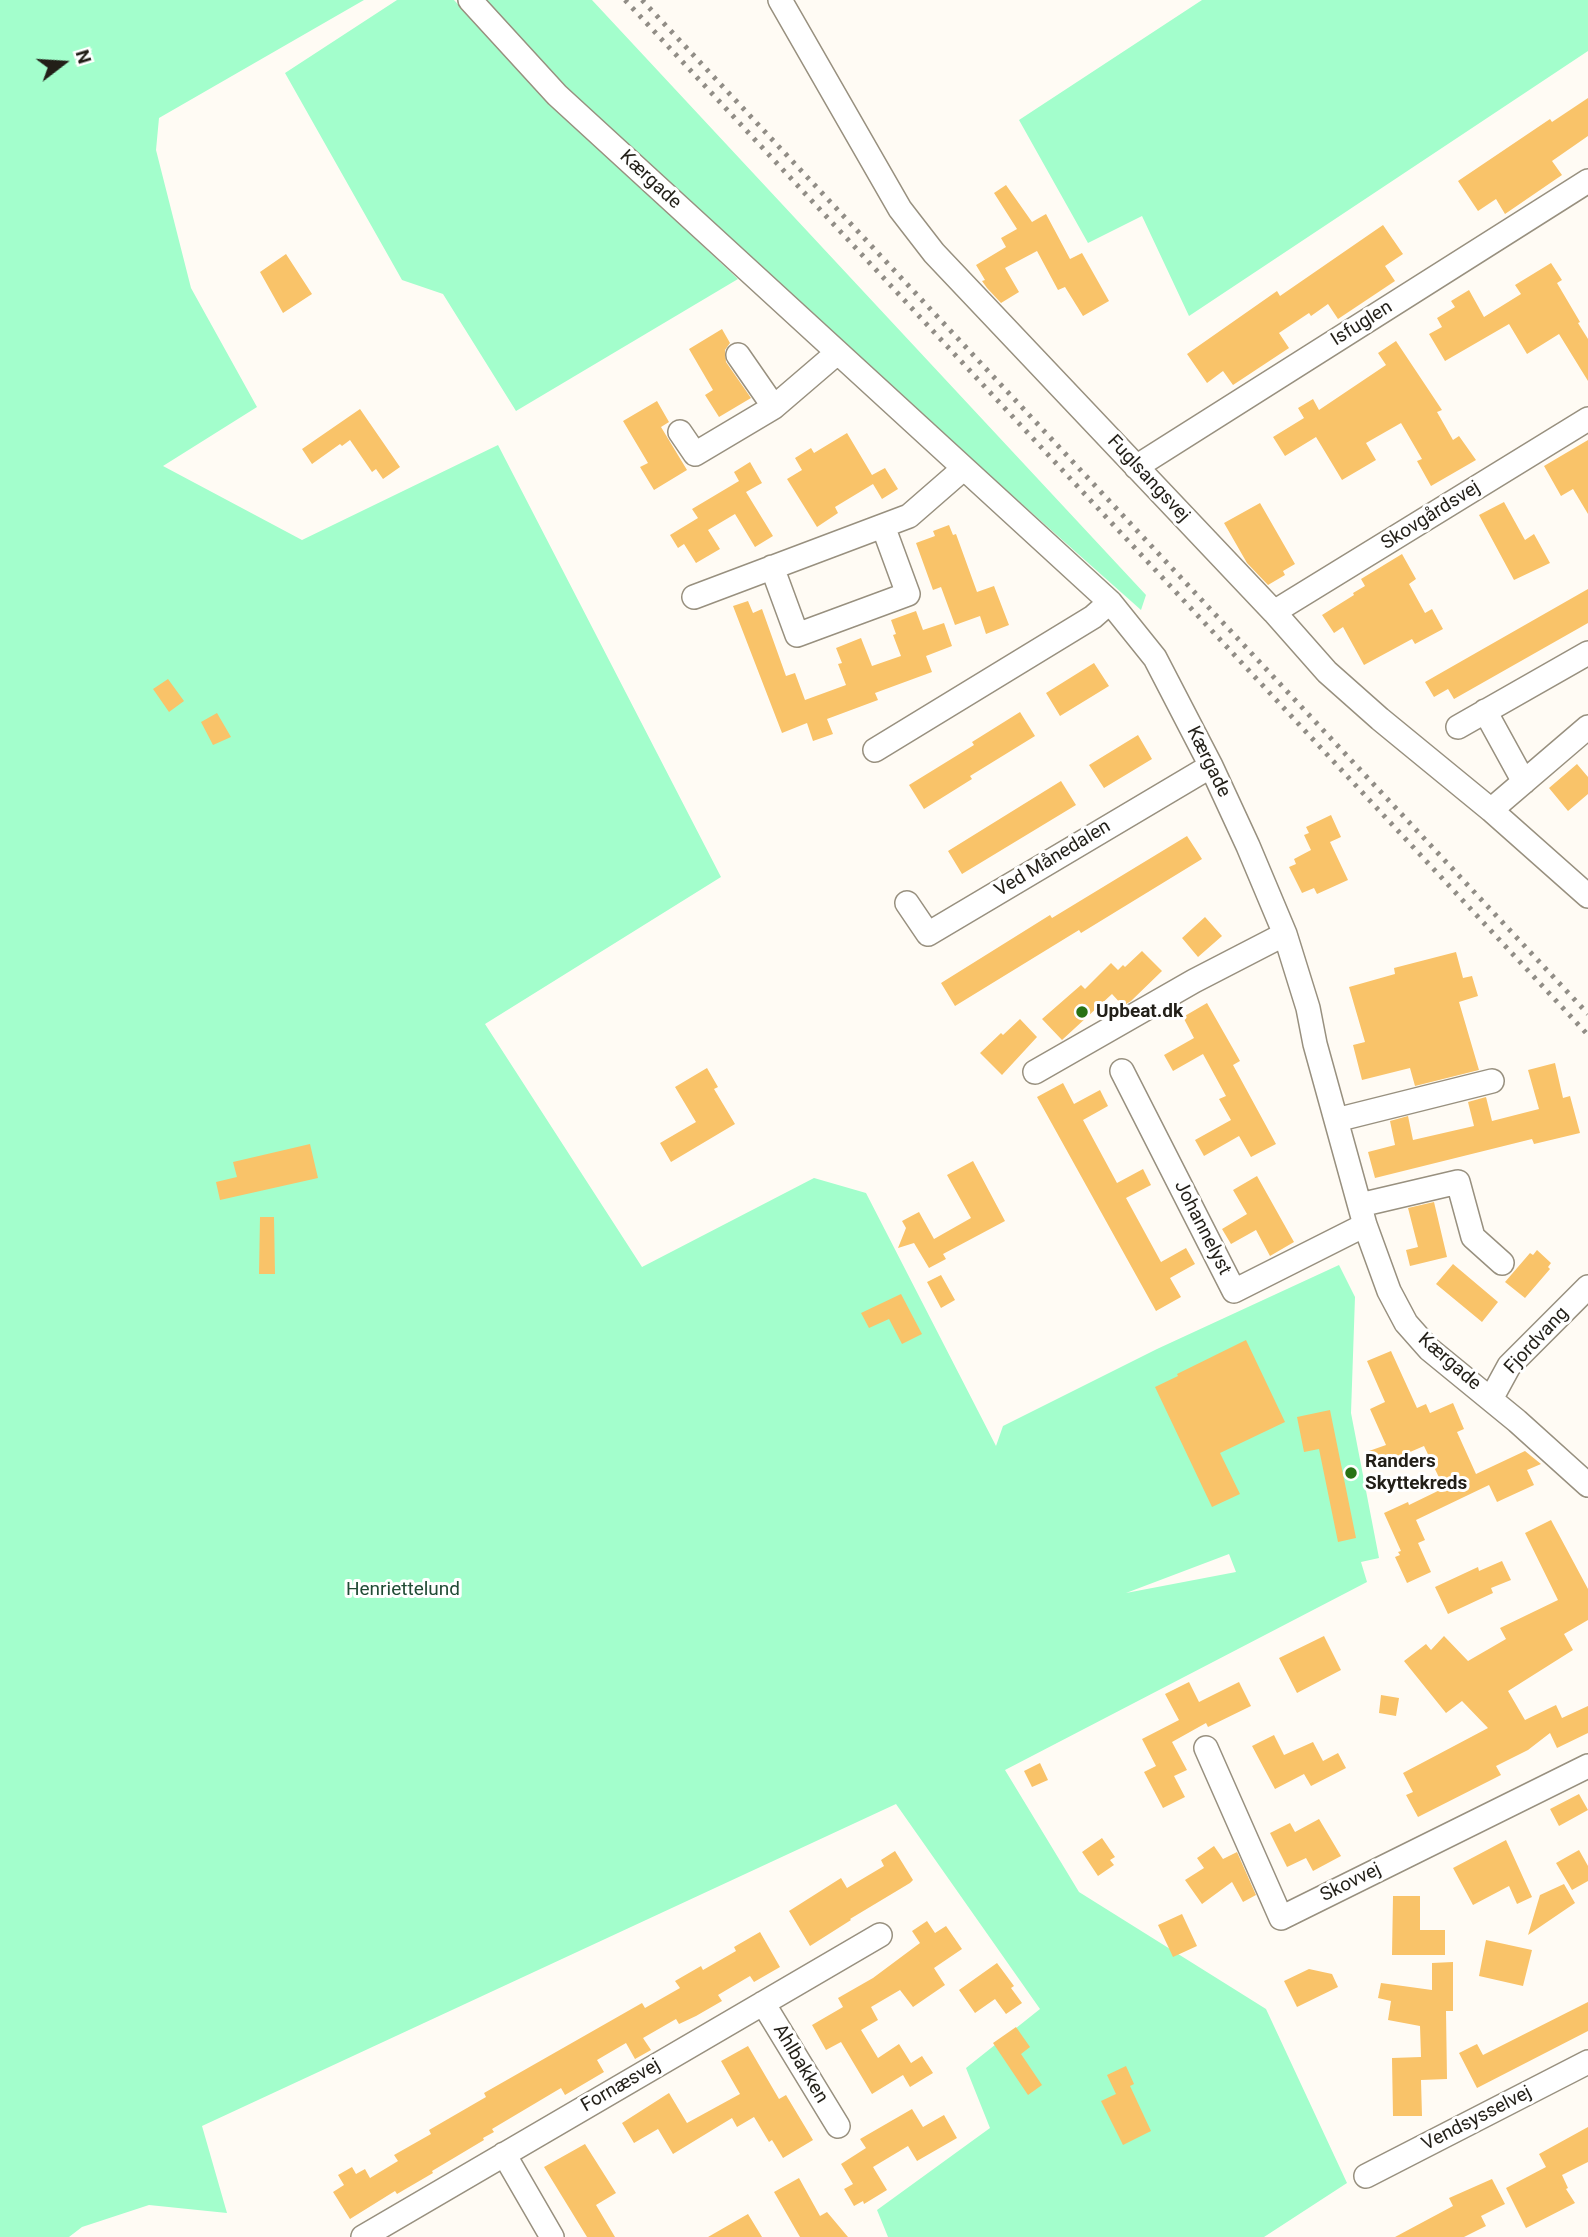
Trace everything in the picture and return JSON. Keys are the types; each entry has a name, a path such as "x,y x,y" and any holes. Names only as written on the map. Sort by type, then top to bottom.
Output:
{"street":[{"name":"Kærgade","path":"470,0 557,95 1110,602 1155,658 1211,766 1284,934 1308,1008 1315,1044 1363,1215 1389,1291 1406,1323 1429,1349 1491,1399 1588,1485"},
{"name":"Fuglsangsvej","path":"780,0 900,209 934,253 1274,612 1327,672 1588,896"},
{"name":"Isfuglen","path":"1136,467 1588,181"},
{"path":"680,432 695,454 774,407 837,353"},
{"path":"738,355 774,407"},
{"name":"Skovgårdsvej","path":"1274,612 1588,419"},
{"path":"694,597 909,516 962,469"},
{"path":"772,567 797,635 908,594 883,526"},
{"path":"876,750 1093,617 1110,602"},
{"path":"1458,727 1588,653"},
{"path":"1485,711 1524,782"},
{"path":"1491,810 1588,727"},
{"name":"Ved Månedalen","path":"907,903 928,934 1211,766"},
{"path":"1035,1072 1194,981 1284,934"},
{"name":"Johannelyst","path":"1122,1071 1234,1291 1363,1215"},
{"path":"1336,1120 1492,1081"},
{"path":"1363,1215 1458,1181 1472,1237 1502,1263"},
{"name":"Fjordvang","path":"1491,1399 1509,1366 1588,1287"},
{"name":"Skovvej","path":"1206,1748 1281,1918 1588,1766"},
{"name":"Fornæsvej","path":"363,2237 880,1935"},
{"name":"Ahlbakken","path":"763,2003 838,2126"},
{"name":"Vendsysselvej","path":"1367,2176 1588,2062"},
{"path":"504,2154 552,2237"}],"green space":[{"name":"Henriettelund","path":"0,0 364,0 159,118 156,150 191,288 257,407 163,466 302,540 498,445 721,877 485,1024 642,1267 814,1178 866,1193 996,1446 1003,1426 1157,1349 1339,1265 1355,1297 1351,1413 1379,1558 1361,1562 1367,1582 1005,1770 1079,1892 1266,2009 1347,2183 1264,2237 888,2237 877,2210 990,2128 966,2068 1040,2009 896,1804 202,2126 227,2213 149,2205 82,2227 69,2237 0,2237","holes":["1229,1554 1236,1572 1126,1593"]},
{"path":"397,0 454,0 557,109 738,279 516,411 443,294 402,280 285,73"},
{"path":"484,0 592,0 1146,595 1141,610 768,278 551,73"},
{"path":"1202,0 1588,0 1588,51 1189,316 1142,216 1088,243 1019,120"}],"building":[{"path":"1588,98 1588,136 1552,161 1562,175 1505,214 1496,199 1478,211 1458,181 1550,119 1552,122"},
{"path":"1006,185 1032,222 1046,214 1070,259 1082,253 1109,301 1083,316 1065,287 1058,290 1037,251 1005,268 1019,292 1001,303 987,288 976,265 1006,247 1001,238 1017,229 994,193"},
{"path":"1383,225 1403,254 1385,266 1395,281 1338,319 1328,304 1311,316 1309,313 1279,333 1289,348 1233,385 1223,371 1207,383 1187,354 1277,291 1280,296"},
{"path":"286,254 312,294 283,313 260,272"},
{"path":"1551,263 1562,280 1557,283 1588,339 1588,381 1559,334 1527,354 1509,324 1445,361 1429,334 1442,327 1437,318 1455,307 1451,301 1469,290 1484,317 1521,294 1515,285"},
{"path":"722,329 730,343 725,350 726,362 751,398 719,417 705,395 713,390 689,349"},
{"path":"1396,341 1442,410 1437,412 1453,440 1459,436 1476,460 1431,486 1417,461 1422,459 1401,423 1366,443 1376,460 1342,480 1316,437 1285,456 1273,437 1304,418 1298,408 1313,399 1319,410 1386,365 1378,353"},
{"path":"657,401 669,422 661,427 687,470 654,490 640,467 648,463 623,421"},
{"path":"360,409 400,467 383,479 376,469 372,472 350,440 312,464 302,449"},
{"path":"847,433 872,475 885,468 898,489 882,499 873,484 835,507 838,513 817,527 787,479 802,470 795,458 811,448 814,453"},
{"path":"1588,440 1588,514 1573,489 1561,496 1544,466"},
{"path":"750,462 762,483 746,492 773,536 755,547 735,514 708,530 720,549 696,563 684,544 678,548 670,535 698,518 692,509 739,481 734,472"},
{"path":"1504,502 1525,540 1534,534 1550,563 1514,580 1479,515"},
{"path":"1260,503 1295,564 1283,571 1285,575 1268,585 1247,563 1224,523"},
{"path":"949,525 953,535 956,534 977,592 994,586 1009,625 986,634 980,616 955,625 941,587 933,590 916,543 935,536 933,531"},
{"path":"1402,554 1416,579 1409,584 1425,613 1432,609 1443,629 1415,644 1412,639 1364,665 1343,627 1334,633 1322,615 1365,586 1361,579"},
{"path":"1588,589 1588,623 1454,699 1448,689 1434,697 1425,682"},
{"path":"748,601 753,613 762,609 786,676 795,673 805,700 846,685 838,664 842,663 836,648 861,638 872,666 901,656 891,620 916,611 923,630 944,623 952,646 926,656 932,672 875,693 878,700 827,719 833,734 813,741 807,723 782,733 733,606"},
{"path":"1094,663 1109,686 1060,716 1046,693"},
{"path":"168,679 184,701 169,712 153,689"},
{"path":"1020,712 1035,736 970,776 972,779 924,809 909,785 974,745 972,742"},
{"path":"217,713 231,737 213,745 201,722"},
{"path":"1138,735 1152,759 1104,788 1089,765"},
{"path":"1577,764 1588,777 1588,794 1568,811 1549,788"},
{"path":"1061,781 1076,805 962,874 948,851"},
{"path":"1331,815 1341,837 1330,842 1348,880 1317,894 1314,888 1302,893 1289,867 1296,864 1294,859 1311,850 1304,835 1309,833 1306,827"},
{"path":"1187,836 1202,859 955,1006 941,983 1050,915 1052,918"},
{"path":"1205,917 1222,936 1198,957 1182,938"},
{"path":"1142,951 1162,971 1131,1001 1123,1006 1112,994 1062,1040 1042,1019 1081,985 1085,989 1111,963 1118,970"},
{"path":"1456,952 1463,978 1472,976 1478,996 1459,1002 1479,1070 1415,1086 1410,1068 1362,1080 1353,1045 1365,1042 1349,987 1395,974 1394,968"},
{"path":"1207,1003 1240,1061 1233,1065 1276,1144 1251,1157 1239,1136 1204,1156 1195,1140 1231,1120 1219,1099 1226,1096 1203,1054 1173,1071 1164,1055 1194,1038 1183,1017"},
{"path":"1020,1019 1037,1037 1002,1075 980,1053"},
{"path":"1555,1063 1563,1098 1570,1096 1580,1133 1534,1144 1532,1139 1375,1178 1368,1152 1395,1145 1390,1121 1408,1116 1413,1140 1474,1126 1468,1102 1486,1097 1492,1121 1539,1109 1528,1070"},
{"path":"707,1068 718,1087 714,1089 735,1124 671,1162 660,1143 696,1122 675,1087"},
{"path":"1063,1083 1074,1104 1100,1090 1108,1106 1083,1120 1117,1183 1143,1169 1151,1185 1126,1198 1161,1262 1186,1248 1195,1264 1170,1278 1181,1297 1156,1311 1037,1097"},
{"path":"310,1144 318,1178 220,1200 216,1182 237,1177 233,1162"},
{"path":"973,1161 1005,1221 943,1254 946,1259 929,1268 914,1243 898,1248 906,1228 902,1221 919,1212 934,1239 971,1218 947,1175"},
{"path":"1257,1176 1294,1242 1270,1256 1256,1230 1231,1244 1222,1229 1247,1214 1233,1190"},
{"path":"1434,1202 1447,1257 1410,1266 1406,1250 1418,1247 1408,1208"},
{"path":"260,1217 274,1217 275,1274 259,1274"},
{"path":"1537,1250 1551,1263 1548,1267 1550,1269 1525,1298 1505,1282 1530,1253 1533,1255"},
{"path":"1453,1264 1498,1302 1482,1322 1436,1284"},
{"path":"941,1275 955,1300 941,1308 927,1282"},
{"path":"901,1294 922,1334 902,1344 889,1319 869,1328 861,1313"},
{"path":"1246,1340 1285,1422 1220,1453 1240,1494 1212,1507 1155,1387"},
{"path":"1391,1351 1417,1408 1426,1404 1430,1413 1453,1403 1464,1429 1457,1432 1476,1474 1525,1451 1541,1464 1527,1470 1534,1485 1497,1502 1489,1485 1416,1520 1425,1540 1418,1543 1431,1572 1407,1583 1395,1557 1400,1555 1398,1552 1401,1551 1384,1513 1408,1502 1409,1505 1444,1488 1424,1446 1375,1467 1369,1451 1386,1445 1370,1409 1385,1402 1367,1361"},
{"path":"1330,1410 1356,1538 1338,1542 1319,1449 1304,1452 1297,1417"},
{"path":"1551,1520 1588,1589 1588,1620 1564,1634 1573,1650 1508,1691 1525,1720 1556,1705 1562,1718 1588,1706 1588,1733 1557,1748 1550,1733 1528,1750 1496,1766 1501,1775 1418,1817 1406,1795 1413,1792 1403,1773 1488,1728 1462,1701 1446,1713 1404,1661 1426,1644 1431,1650 1444,1636 1468,1661 1506,1639 1500,1628 1558,1600 1525,1533"},
{"path":"1502,1561 1511,1580 1491,1588 1493,1593 1448,1614 1435,1587 1478,1567 1479,1571"},
{"path":"1324,1636 1341,1670 1297,1693 1279,1658"},
{"path":"1189,1682 1199,1702 1239,1682 1251,1706 1208,1727 1206,1723 1172,1742 1187,1770 1174,1776 1185,1797 1163,1808 1144,1772 1156,1766 1142,1739 1179,1720 1165,1694"},
{"path":"1381,1695 1399,1698 1396,1716 1379,1713"},
{"path":"1274,1735 1284,1755 1313,1742 1323,1761 1338,1753 1346,1768 1311,1786 1304,1774 1275,1789 1252,1746"},
{"path":"1040,1763 1048,1780 1032,1787 1024,1771"},
{"path":"1579,1794 1588,1810 1559,1826 1550,1809"},
{"path":"1319,1819 1341,1856 1313,1871 1306,1858 1287,1867 1270,1833 1290,1823 1295,1832"},
{"path":"1102,1838 1115,1857 1110,1860 1114,1865 1098,1876 1082,1852"},
{"path":"1506,1840 1532,1897 1517,1904 1509,1886 1473,1905 1453,1868"},
{"path":"1214,1846 1223,1859 1237,1852 1256,1895 1243,1902 1232,1882 1202,1904 1185,1880 1204,1868 1197,1858"},
{"path":"1579,1850 1588,1866 1588,1881 1572,1890 1556,1863"},
{"path":"895,1851 913,1880 810,1946 789,1911 841,1878 847,1888 884,1866 881,1860"},
{"path":"1564,1884 1575,1903 1528,1935 1540,1895"},
{"path":"1393,1896 1420,1896 1420,1930 1445,1930 1445,1955 1392,1955"},
{"path":"1182,1914 1197,1946 1173,1957 1158,1925"},
{"path":"927,1921 935,1933 946,1926 962,1949 934,1968 945,1985 913,2007 900,1990 871,2007 878,2020 861,2030 878,2058 899,2044 911,2063 922,2056 933,2073 910,2087 903,2075 872,2094 841,2042 826,2050 812,2025 843,2007 838,1998 873,1978 920,1943 912,1931"},
{"path":"760,1932 780,1967 754,1982 750,1976 718,1995 722,2001 679,2024 676,2019 643,2038 651,2050 635,2059 626,2043 597,2060 604,2072 565,2095 561,2088 492,2129 494,2132 483,2138 484,2140 432,2171 433,2173 397,2194 395,2191 350,2219 333,2192 344,2185 338,2175 352,2167 356,2174 365,2169 370,2178 398,2161 394,2155 431,2134 429,2130 486,2097 484,2093 642,2003 645,2008 680,1988 675,1981 701,1966 703,1970 736,1951 734,1947"},
{"path":"1486,1940 1532,1950 1523,1986 1479,1976"},
{"path":"1453,1962 1453,2011 1446,2011 1447,2079 1421,2080 1422,2116 1393,2116 1392,2058 1421,2057 1420,2026 1388,2020 1391,2001 1378,1998 1381,1983 1432,1990 1432,1963"},
{"path":"997,1963 1014,1986 1011,1988 1022,2003 1006,2014 995,1999 975,2013 959,1990"},
{"path":"1309,1969 1332,1974 1338,1987 1297,2007 1284,1981"},
{"path":"1588,2002 1588,2031 1477,2088 1459,2053 1477,2044 1483,2055"},
{"path":"1016,2027 1030,2047 1021,2054 1042,2085 1028,2095 993,2043"},
{"path":"748,2046 779,2099 786,2095 813,2140 783,2158 772,2140 769,2142 754,2117 737,2127 732,2118 673,2154 658,2129 634,2143 622,2123 669,2093 687,2123 740,2094 721,2061"},
{"path":"1126,2066 1134,2084 1130,2086 1151,2131 1123,2145 1101,2101 1116,2094 1107,2075"},
{"path":"912,2109 923,2127 944,2115 957,2138 917,2161 908,2146 873,2167 887,2190 864,2204 863,2201 854,2206 844,2189 853,2184 841,2164 866,2148 860,2139"},
{"path":"1588,2127 1588,2162 1562,2175 1568,2188 1566,2189 1575,2203 1526,2228 1506,2188 1546,2167 1539,2154"},
{"path":"585,2144 616,2193 596,2205 615,2237 587,2237 544,2167"},
{"path":"799,2178 820,2216 827,2212 848,2237 800,2237 774,2192"},
{"path":"1492,2179 1505,2204 1481,2216 1486,2226 1464,2237 1395,2237 1453,2206 1449,2198"},
{"path":"748,2214 762,2237 708,2237"}],"railway":[{"path":"625,0 1588,1035"},
{"path":"642,0 1588,1014"}],"place":[{"name":"Upbeat.dk","path":"1082,1012"},
{"name":"Randers Skyttekreds","path":"1351,1473"}]}
